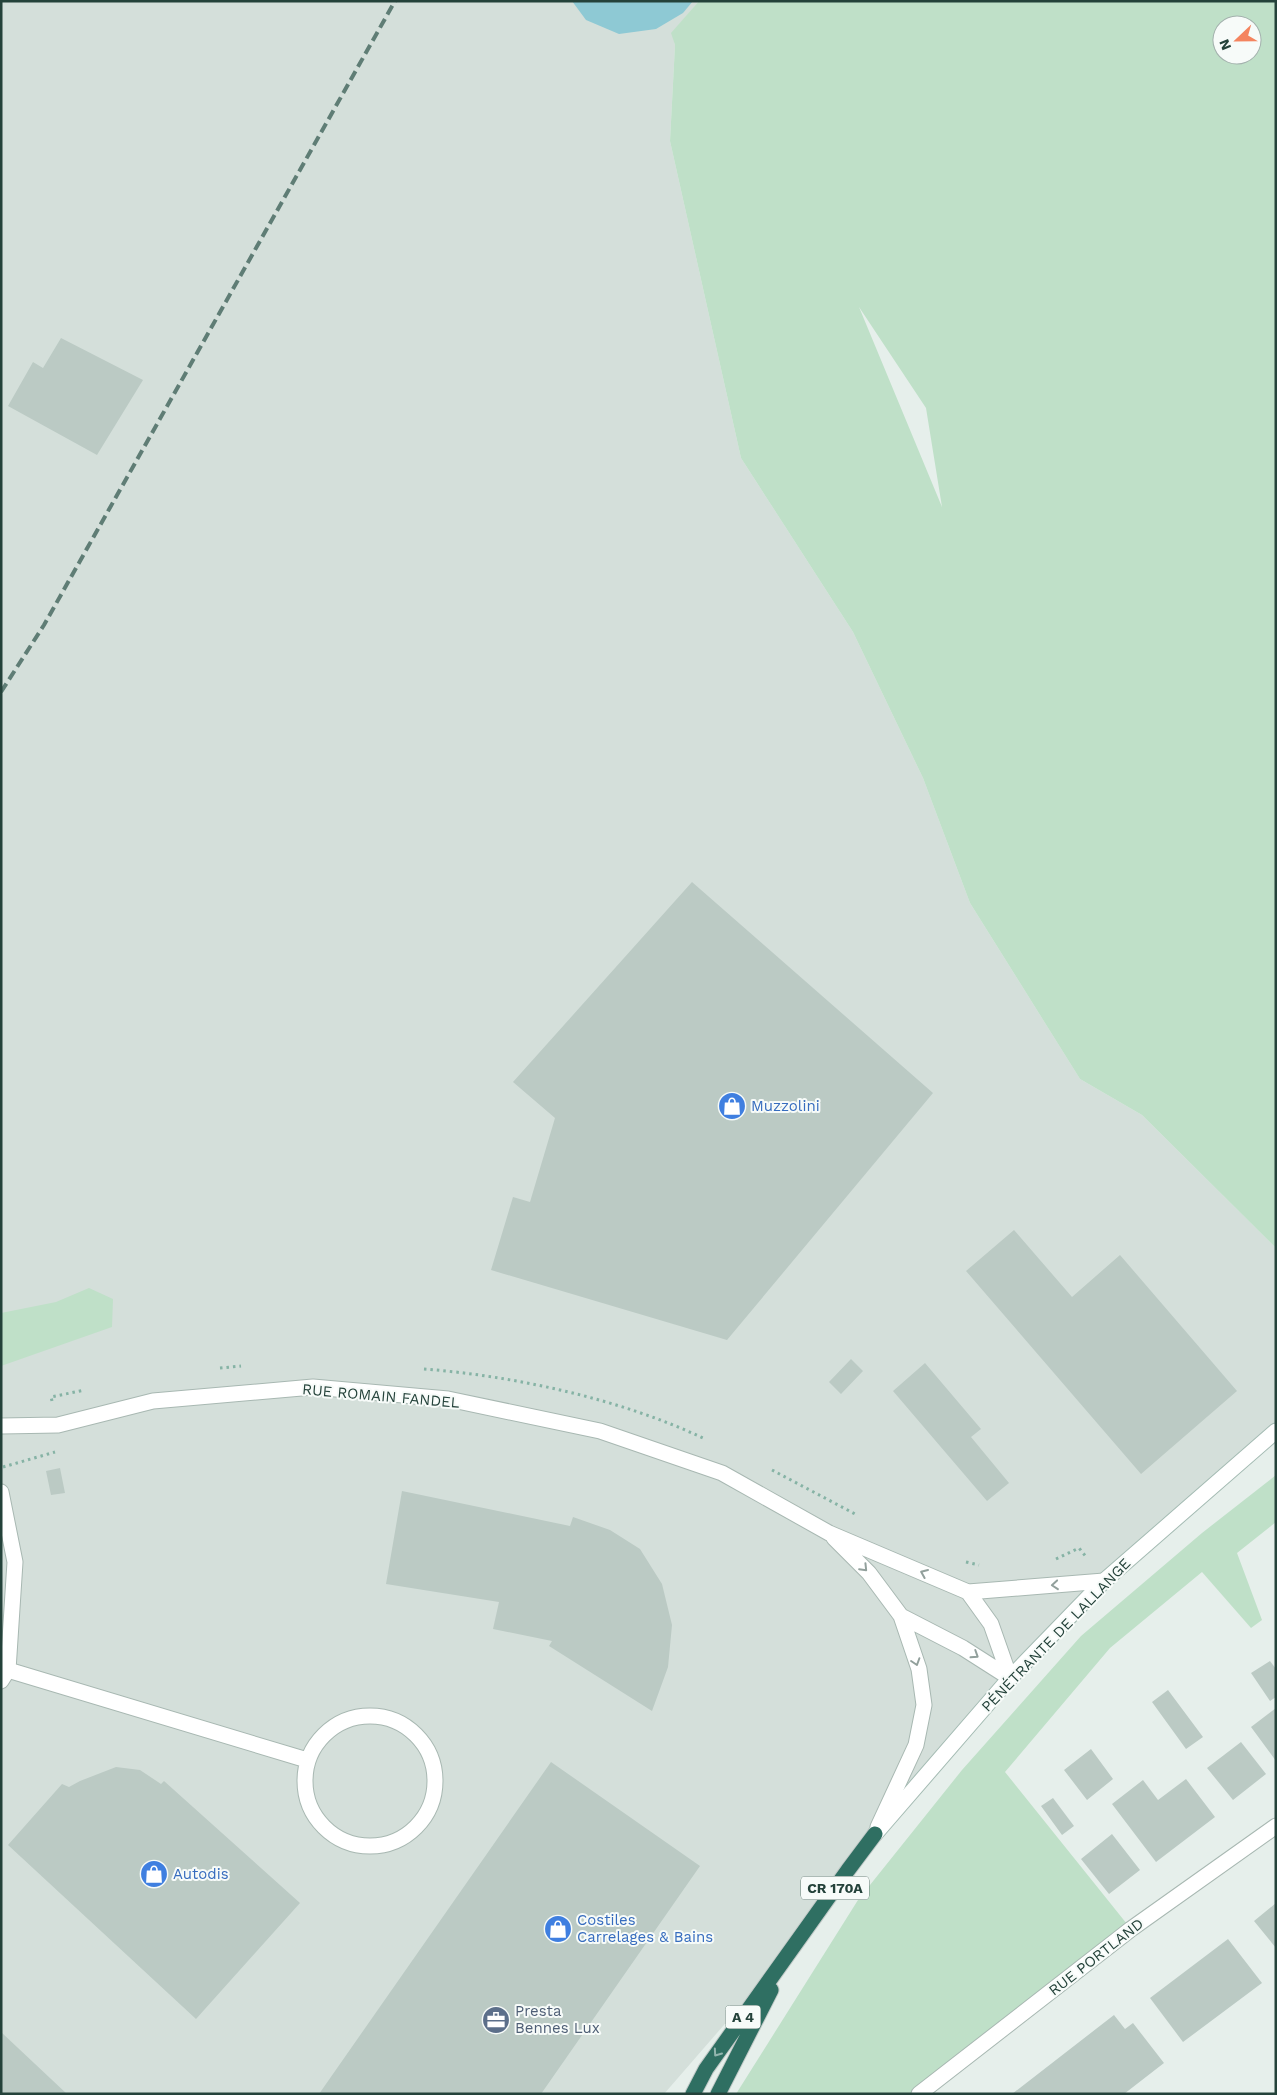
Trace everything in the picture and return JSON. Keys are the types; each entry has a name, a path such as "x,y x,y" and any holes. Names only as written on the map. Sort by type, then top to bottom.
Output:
{"highway":[{"name":"CR 170A","path":"796,1942 875,1834"},
{"name":"A 4","path":"694,2094 706,2070 796,1942"},
{"name":"A 4","path":"718,2094 796,1942"}],"street":[{"name":"RUE ROMAIN FANDEL","path":"1,1426 58,1424 153,1401 313,1387 448,1399 600,1430 722,1473 829,1533 968,1592 1104,1581"},
{"name":"PÉNÉTRANTE DE LALLANGE","path":"875,1834 1010,1678 1104,1581 1276,1431"},
{"path":"1,1492 15,1562 5,1676 307,1760"},
{"name":"RUE ROMAIN FANDEL","path":"829,1533 869,1573 901,1616 918,1669 924,1705 916,1745 875,1834"},
{"path":"968,1592 992,1624 1010,1678"},
{"name":"RUE ROMAIN FANDEL","path":"901,1616 963,1648 1010,1678"},
{"path":"374,1716 395,1721 414,1732 427,1749 434,1770 435,1791 427,1812 414,1829 396,1841 376,1846 354,1845 334,1836 318,1822 308,1803 304,1782 307,1760 318,1741 333,1726 353,1718 374,1716"},
{"name":"RUE PORTLAND","path":"920,2094 1131,1929 1276,1826"}],"shaded area":[{"path":"1,1 699,1 672,33 675,45 670,141 741,458 853,632 923,778 970,903 1080,1079 1142,1115 1276,1248 1276,1431 1010,1678 796,1942 664,2094 1,2094"}],"green space":[{"path":"699,1 1276,1 1276,1248 1142,1115 1080,1079 970,903 923,778 853,632 741,458 670,141 675,45 671,33","holes":["859,307 926,408 942,507"]},
{"path":"89,1288 113,1299 112,1327 1,1366 1,1313 56,1302"},
{"path":"1276,1475 1276,1522 1237,1553 1262,1620 1251,1628 1202,1572 1110,1648 1005,1772 1131,1929 919,2094 736,2094 858,1900 962,1770 1081,1636 1202,1533"}],"water":[{"path":"572,1 693,1 683,13 656,29 619,34 586,20"}],"building":[{"path":"61,338 143,380 97,455 8,406 33,362 43,368"},
{"name":"Muzzolini","path":"692,882 933,1093 727,1340 491,1270 513,1197 530,1202 555,1118 513,1082"},
{"path":"1014,1230 1072,1297 1120,1255 1237,1391 1141,1474 966,1271"},
{"path":"851,1359 863,1371 841,1394 829,1382"},
{"path":"925,1363 981,1429 971,1437 1009,1483 987,1501 893,1391"},
{"path":"60,1468 65,1493 51,1495 46,1471"},
{"path":"402,1491 570,1526 573,1517 610,1530 640,1549 662,1584 672,1625 668,1667 652,1711 549,1646 552,1641 493,1629 499,1602 386,1584"},
{"path":"1270,1661 1276,1669 1276,1697 1270,1701 1251,1673"},
{"path":"1168,1690 1203,1737 1186,1749 1152,1702"},
{"path":"1276,1708 1276,1761 1251,1727"},
{"path":"1241,1742 1266,1774 1233,1800 1207,1768"},
{"path":"1091,1749 1113,1779 1087,1800 1064,1770"},
{"path":"551,1762 700,1866 541,2094 319,2094"},
{"name":"Autodis","path":"116,1767 140,1770 161,1784 164,1781 300,1903 196,2019 8,1845 62,1784 69,1787"},
{"path":"1186,1779 1215,1817 1156,1862 1112,1804 1143,1780 1158,1800"},
{"path":"1053,1798 1074,1826 1062,1835 1041,1806"},
{"path":"1112,1834 1140,1870 1109,1894 1081,1859"},
{"path":"1276,1903 1276,1948 1254,1921"},
{"path":"1228,1939 1262,1983 1183,2042 1150,1998"},
{"path":"1114,2015 1125,2029 1133,2023 1164,2063 1124,2094 1012,2094"},
{"path":"1,2032 67,2094 1,2094"}],"railway":[{"path":"1,692 44,625 395,1"}],"place":[{"name":"Muzzolini","path":"732,1106"},
{"name":"Autodis","path":"154,1874"},
{"name":"Costiles Carrelages & Bains","path":"558,1929"},
{"name":"Presta Bennes Lux","path":"496,2020"}]}
